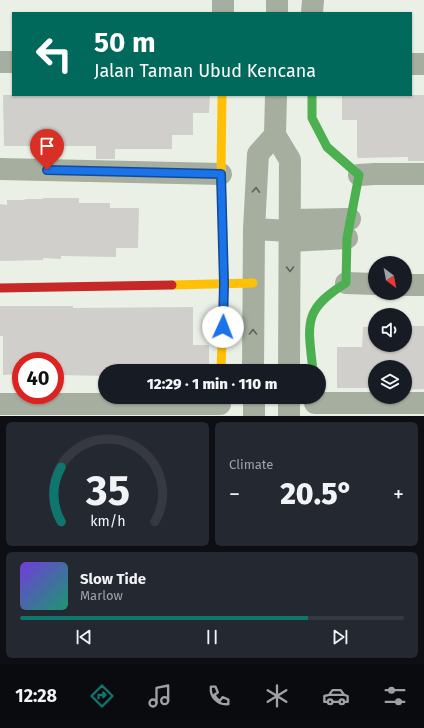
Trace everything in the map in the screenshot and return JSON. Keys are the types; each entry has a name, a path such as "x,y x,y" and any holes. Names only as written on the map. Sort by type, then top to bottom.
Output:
{"street":[{"path":"223,0 223,12"},
{"path":"277,0 277,12"},
{"path":"312,12 313,0"},
{"path":"0,62 12,62"},
{"path":"412,64 424,64"},
{"path":"221,364 224,283 221,174 222,96"},
{"path":"276,96 275,135 290,160 290,364"},
{"path":"312,96 312,118 327,147 359,175 424,174"},
{"path":"254,364 254,229 258,154 275,135"},
{"path":"0,169 221,174"},
{"path":"346,283 346,257 349,228 359,175"},
{"path":"254,229 290,231 349,228"},
{"path":"0,288 253,282"},
{"path":"313,364 310,321 320,301 346,283 368,284"},
{"path":"412,284 424,285"},
{"path":"315,405 424,403"},
{"path":"0,404 220,406"},
{"path":"254,404 254,416"},
{"path":"289,404 289,416"}],"building":[{"path":"3,95 210,96 209,113 193,113 193,135 172,135 172,149 115,149 115,159 96,159 96,146 4,146"},
{"path":"424,95 424,161 408,161 408,157 358,158 357,120 342,120 342,96"},
{"path":"79,198 79,203 110,203 110,208 139,208 138,248 116,248 116,257 61,256 61,259 43,258 43,260 0,261 0,204 7,205 7,200"},
{"path":"0,306 73,306 73,308 193,307 193,345 209,345 209,364 98,364 98,376 64,375 64,352 12,352 12,374 3,375 3,336 0,336"},
{"path":"412,326 424,326 424,389 412,390 412,360 368,360 368,388 337,388 337,347 362,347 363,327 368,327 368,352 412,352"}],"traffic: fast":[{"path":"312,96 312,118 327,147 359,175 347,238 346,283 332,293 315,310 311,320 310,330 312,364"}],"traffic: slow":[{"path":"221,364 224,283 221,174 222,96"},
{"path":"172,285 253,283"}],"traffic: jam":[{"path":"0,288 172,285"}],"route":[{"path":"47,170 221,174 224,283 223,327"}]}
